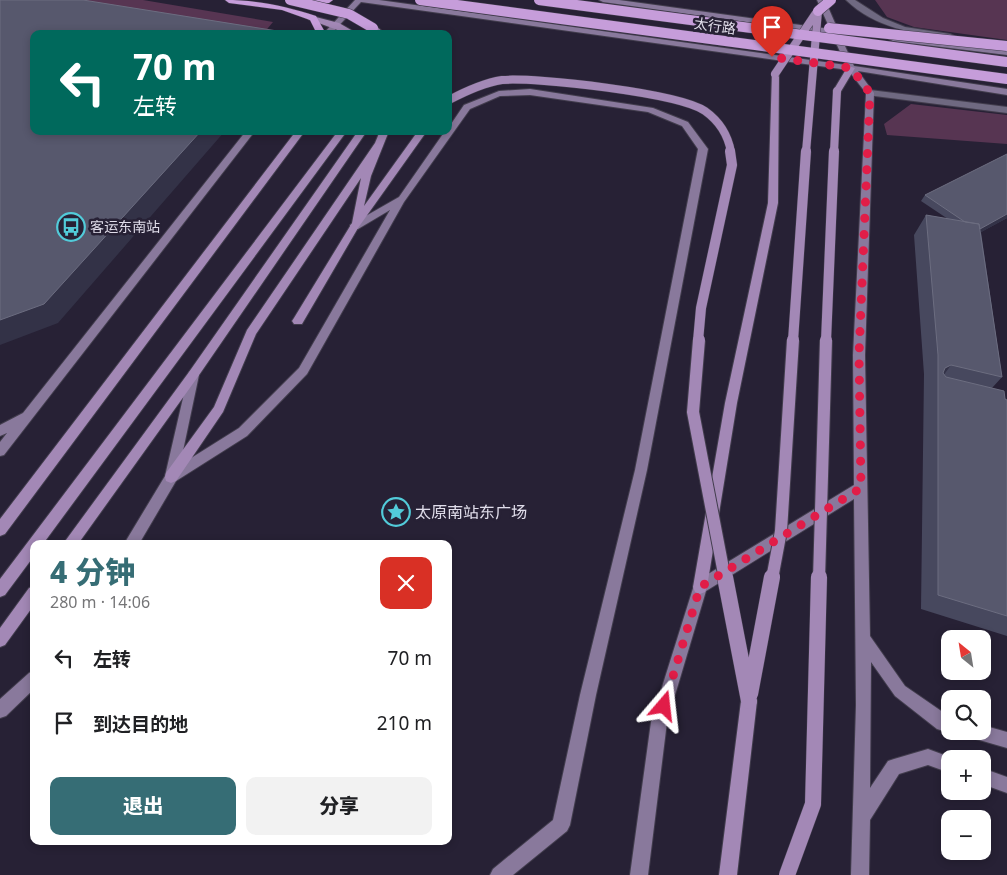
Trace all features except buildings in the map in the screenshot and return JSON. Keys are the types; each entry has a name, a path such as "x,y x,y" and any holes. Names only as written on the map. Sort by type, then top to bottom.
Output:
{"highway":[{"path":"229,0 283,8 311,17 322,30"},
{"path":"290,0 349,14 373,30"},
{"path":"239,2 329,0"},
{"name":"太行路","path":"420,0 1007,79"},
{"name":"太行路","path":"539,0 1007,62"},
{"path":"819,6 830,0"},
{"path":"739,26 830,28 1007,45"}],"main road":[{"path":"331,30 359,0"},
{"path":"362,0 851,68 1007,92"},
{"path":"603,0 835,32 1007,53"},
{"path":"819,6 835,32 851,68 870,93 859,355 864,639 860,875"},
{"path":"639,875 659,722 700,587 731,403 773,203 775,74 819,6"},
{"path":"728,875 749,701 781,531 811,72 819,6"},
{"path":"311,17 346,30"},
{"path":"787,875 813,804 824,353 837,91 851,68"},
{"path":"452,98 473,86 506,80 563,83 666,98 703,109 721,126 730,142 732,165 701,308 693,412 749,701"},
{"path":"452,127 466,107 499,94 530,92 650,110 685,124 703,149 641,470 588,695 561,825 499,875"},
{"path":"0,450 30,415 248,135"},
{"path":"0,530 298,135"},
{"path":"37,540 341,135"},
{"path":"73,540 193,375 360,135"},
{"path":"354,227 366,176 383,135"},
{"path":"298,321 354,227 419,135"},
{"path":"171,477 243,432 303,371 402,199 447,135"},
{"path":"133,540 171,477 218,408 251,333 380,143"},
{"path":"354,227 402,199"},
{"path":"171,477 193,375"},
{"path":"0,431 30,415"},
{"path":"700,587 861,488"},
{"path":"0,590 30,549"},
{"path":"0,640 30,599"},
{"path":"864,639 900,691 941,722"},
{"path":"0,710 30,682"},
{"path":"991,736 1007,740"},
{"path":"861,818 894,767 928,757 941,762"},
{"path":"991,779 1007,785"}],"lane":[{"path":"850,0 880,20 903,30 1007,45"},
{"path":"870,93 1007,110"}],"shaded area":[{"path":"0,0 143,0 273,22 266,30 232,30"},
{"path":"875,0 1007,0 1007,40 914,27 887,17"},
{"path":"911,104 1007,115 1007,144 887,135 884,124"}],"place":[{"name":"客运东南站","path":"71,227"},
{"name":"太原南站东广场","path":"396,512"}],"route":[{"path":"664,706 700,587 861,488 859,355 870,93 851,68 772,57"}]}
